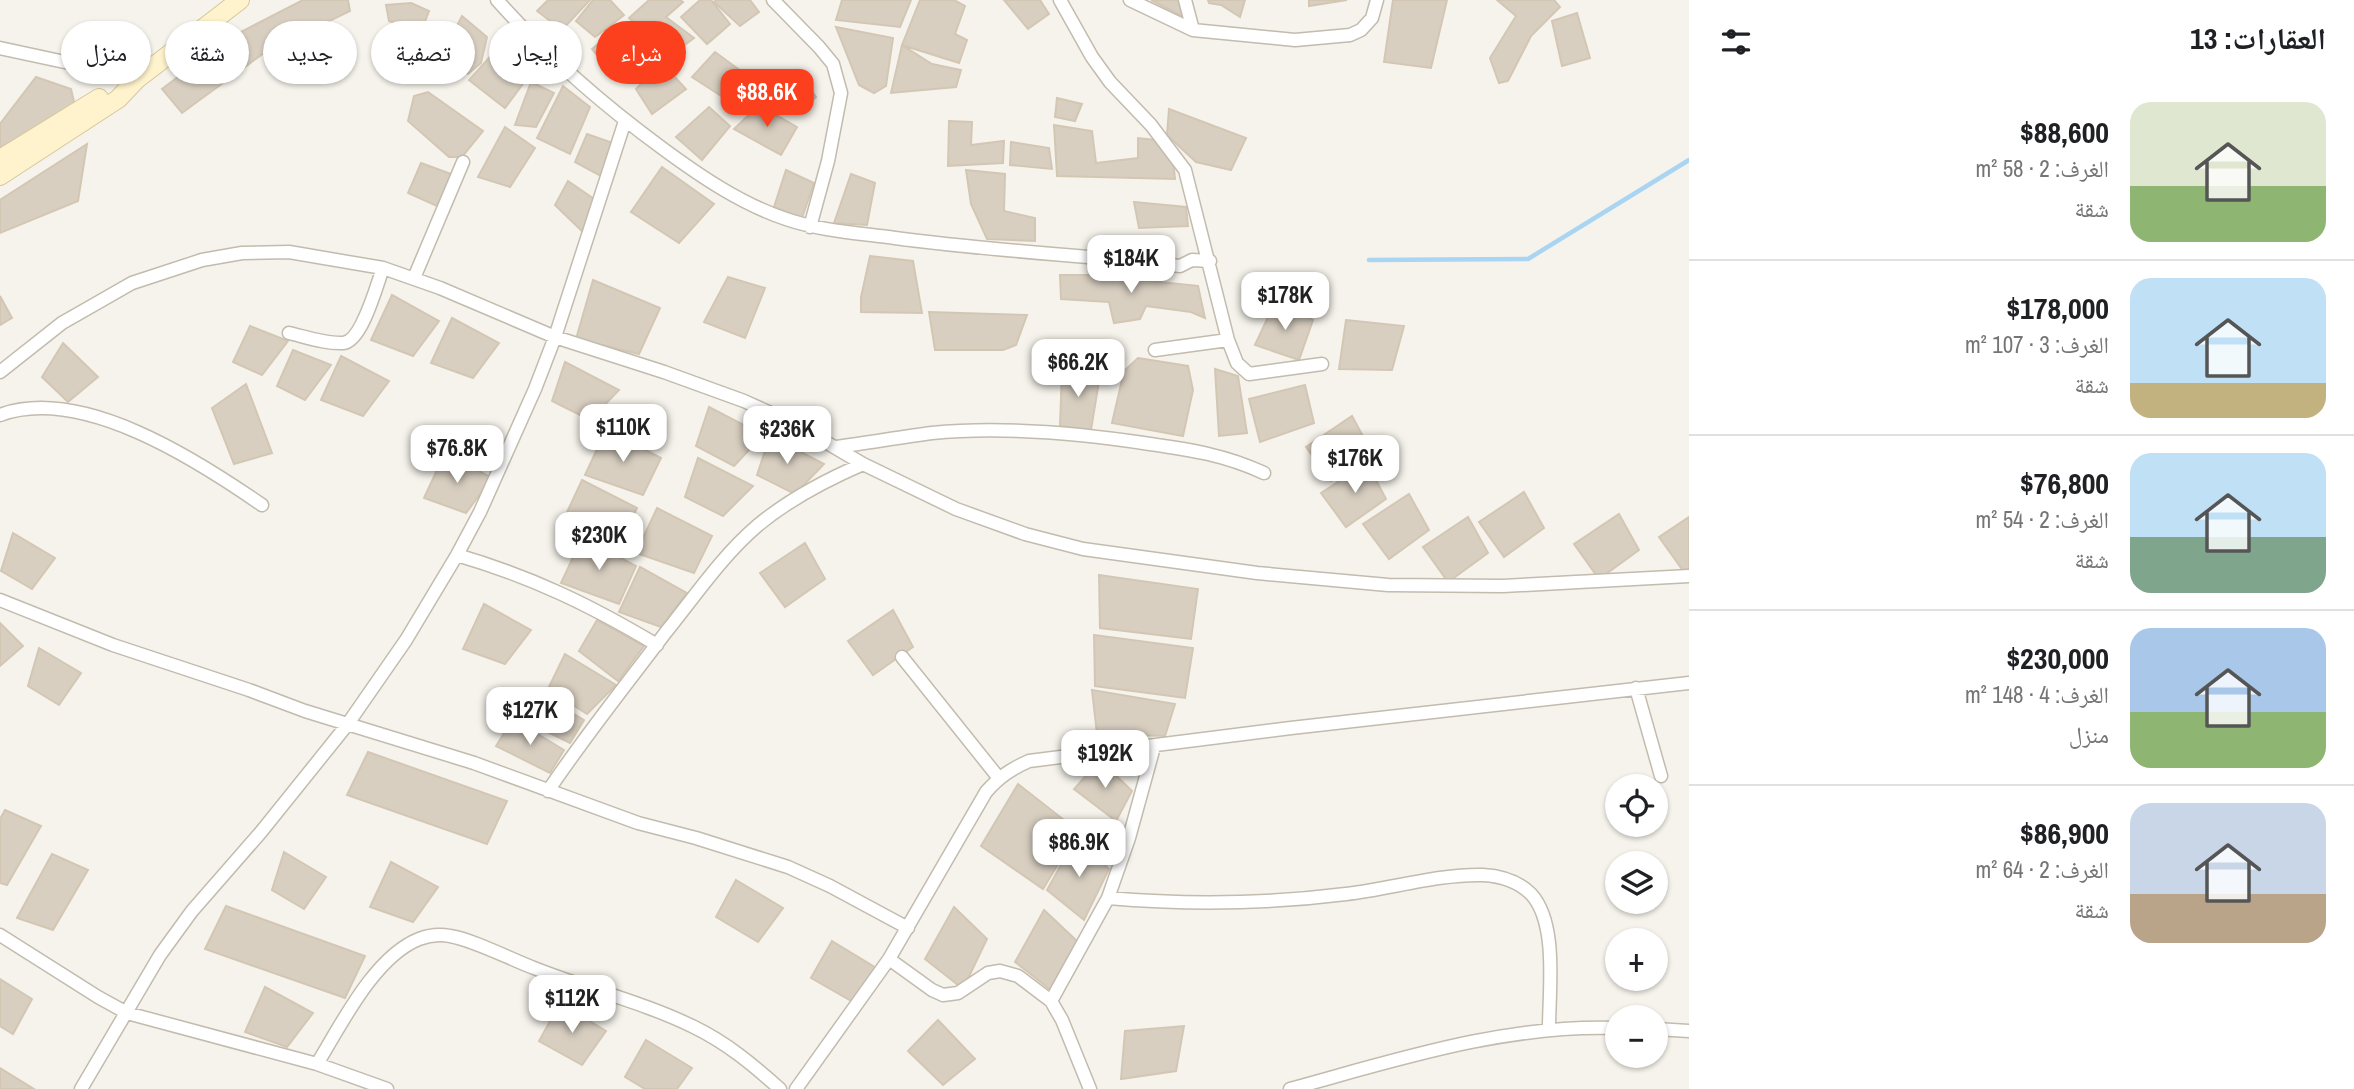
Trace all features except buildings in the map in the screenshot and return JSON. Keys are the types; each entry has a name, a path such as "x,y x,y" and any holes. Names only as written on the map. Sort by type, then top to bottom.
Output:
{"street":[{"path":"151,68 240,0"},
{"path":"497,0 559,64 625,121 703,176 754,206 810,226 920,241 1180,266 1192,260 1210,261"},
{"path":"772,0 833,64 841,93 828,161 810,226"},
{"path":"1060,0 1092,57 1110,82 1151,125 1185,170 1228,340 1237,363 1249,374 1322,364"},
{"path":"1130,0 1193,30 1295,40 1350,36 1361,30 1372,18 1377,0"},
{"path":"1185,0 1193,30"},
{"path":"0,48 61,61"},
{"path":"0,159 64,118 125,84"},
{"path":"0,176 118,99 132,84"},
{"path":"81,1089 160,956 192,911 270,821 347,725 406,640 457,555 480,512 555,337 625,121"},
{"path":"414,278 463,162"},
{"path":"0,372 62,323 132,283 202,260 242,253 289,252 383,268 414,278 555,337 744,401 795,424 863,464 956,509 1025,534 1083,549 1388,585 1503,586 1689,576"},
{"path":"289,333 335,342 345,343 352,340 362,325 383,268"},
{"path":"1155,350 1228,340"},
{"path":"0,415 27,408 58,407 130,430 219,475 262,505"},
{"path":"836,447 932,433 1023,430 1206,452 1237,460 1264,473"},
{"path":"548,791 573,754 736,546 784,506 863,464"},
{"path":"457,555 550,587 657,645"},
{"path":"0,600 113,645 347,725 474,763 638,823 788,867 908,928"},
{"path":"902,657 998,777"},
{"path":"796,1089 889,959 986,792 998,777 1029,761 1154,747 1291,727 1689,683"},
{"path":"1636,688 1660,774"},
{"path":"1051,1001 1108,898 1129,838 1154,747"},
{"path":"1108,898 1171,904 1266,903 1349,894 1442,878 1483,875 1503,878 1515,882 1530,893 1541,906 1546,920 1549,937 1549,1028"},
{"path":"317,1064 355,1002 381,967 404,946 435,934 452,936 537,970 637,1003 694,1027 733,1049 780,1089"},
{"path":"0,936 127,1013 317,1064 387,1089"},
{"path":"889,959 943,995 958,993 988,973 1000,971 1018,976 1051,1001 1070,1038 1090,1089"},
{"path":"1290,1089 1447,1048 1549,1028 1605,1028"},
{"path":"1668,1030 1689,1031"}],"waterway":[{"path":"1369,260 1528,259 1689,160"}]}
